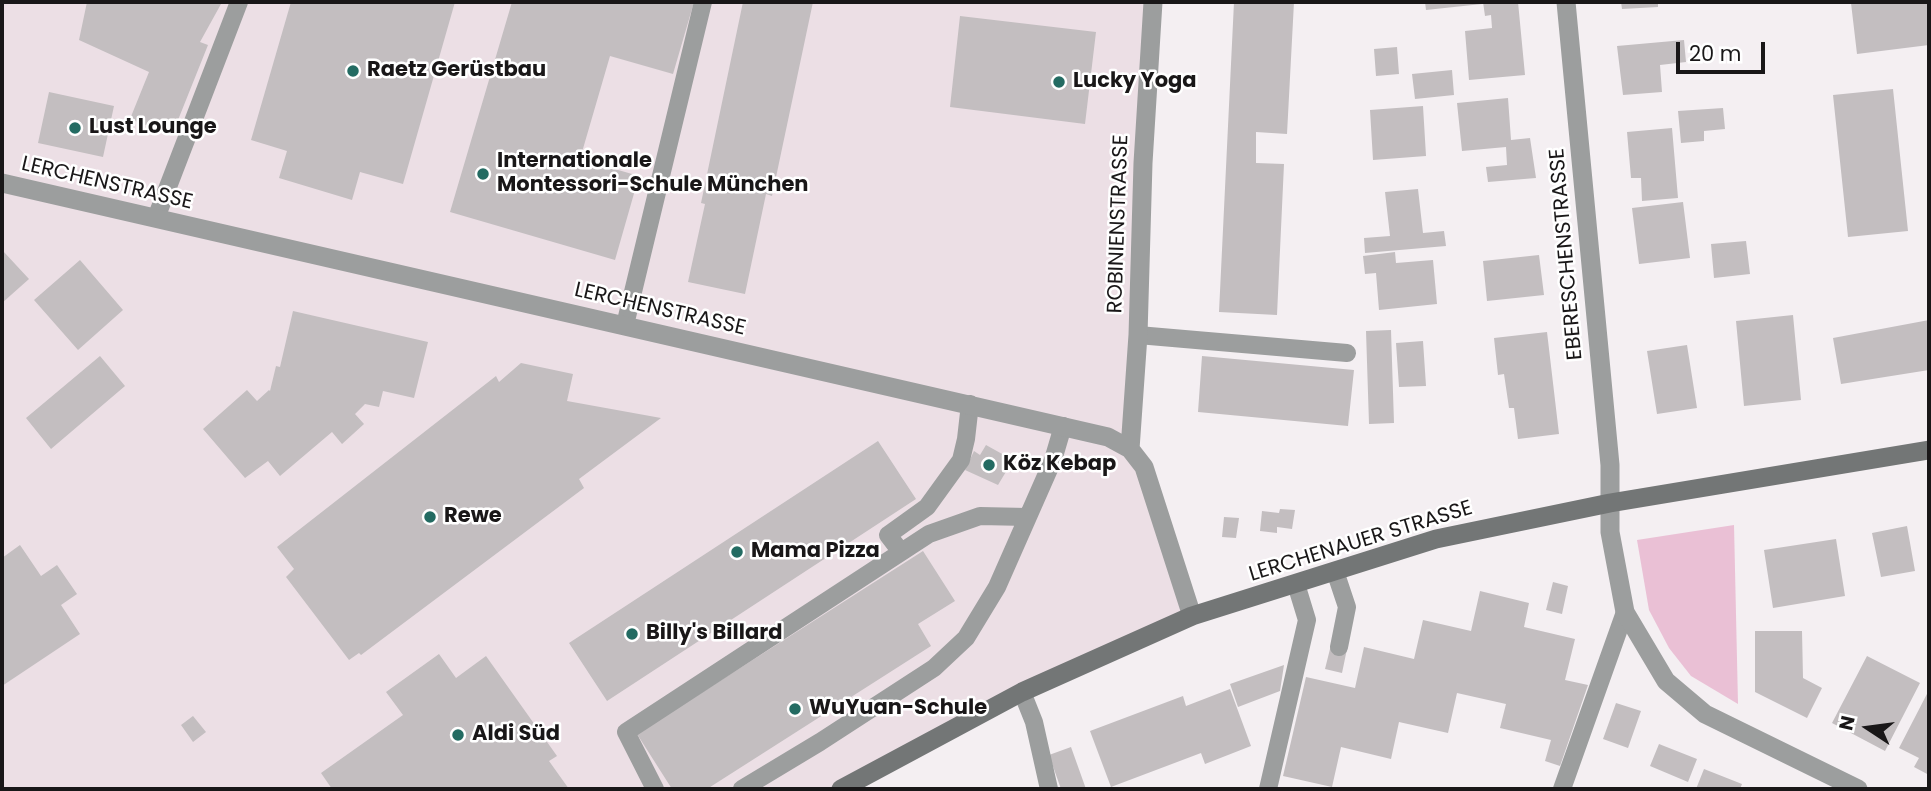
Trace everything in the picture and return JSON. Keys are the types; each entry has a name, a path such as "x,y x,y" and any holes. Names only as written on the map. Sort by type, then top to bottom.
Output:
{"main road":[{"name":"LERCHENAUER STRASSE","path":"841,789 1021,692 1192,617 1436,539 1610,503 1929,450"}],"street":[{"name":"ROBINIENSTRASSE","path":"1130,449 1138,335 1143,163 1153,2"},
{"name":"EBERESCHENSTRASSE","path":"1566,2 1610,465 1610,532 1625,611 1666,681 1705,714 1858,789"},
{"name":"LERCHENSTRASSE","path":"2,183 970,404 1108,437 1130,449"},
{"path":"1130,449 1144,467 1192,617"}],"lane":[{"path":"156,218 239,2"},
{"path":"625,326 703,2"},
{"path":"1138,335 1347,353"},
{"path":"901,552 888,535 927,507 961,460 967,439 970,404"},
{"path":"742,789 934,668 966,638 997,587 1053,460 1063,426"},
{"path":"655,789 625,732 929,534 980,516 1027,517"},
{"path":"1335,571 1347,607 1339,647"},
{"path":"1268,789 1307,621 1296,584"},
{"path":"1562,789 1625,611"},
{"path":"1021,692 1034,722 1049,789"}],"shaded area":[{"path":"2,2 1150,2 1130,434 1190,621 941,727 831,789 2,789"},
{"path":"1734,525 1738,704 1691,676 1669,648 1649,610 1637,540"}],"building":[{"path":"87,2 221,4 200,42 208,45 172,135 130,119 149,72 79,40"},
{"name":"Raetz Gerüstbau","path":"291,2 455,2 403,184 360,172 352,200 279,178 287,151 251,140"},
{"path":"512,2 694,2 673,74 610,56 580,159 639,176 615,260 450,212"},
{"path":"743,2 813,2 772,196 766,194 745,294 688,282 705,204 701,203"},
{"path":"1234,2 1294,2 1287,134 1256,132 1256,163 1284,164 1277,315 1219,312"},
{"path":"1425,2 1482,2 1482,4 1426,10"},
{"path":"1483,2 1518,2 1525,75 1469,80 1465,31 1492,28 1491,15 1485,16"},
{"path":"1621,2 1658,2 1658,7 1622,9"},
{"path":"1929,2 1929,45 1857,54 1851,3"},
{"path":"960,16 1096,32 1085,124 950,107"},
{"path":"1684,40 1686,62 1660,65 1662,92 1623,95 1617,46"},
{"path":"1397,47 1399,74 1376,76 1374,49"},
{"path":"1452,70 1454,95 1415,99 1412,74"},
{"path":"1893,89 1908,231 1848,237 1833,95"},
{"name":"Lust Lounge","path":"49,92 114,106 103,157 38,143"},
{"path":"1508,98 1511,140 1530,138 1536,178 1488,182 1486,167 1507,165 1506,147 1462,151 1457,103"},
{"path":"1423,106 1426,156 1373,160 1370,110"},
{"path":"1723,108 1725,129 1704,131 1704,141 1681,143 1678,111"},
{"path":"1672,128 1678,198 1642,201 1641,178 1631,178 1627,132"},
{"path":"1418,189 1423,233 1444,231 1446,246 1365,253 1364,238 1390,236 1385,192"},
{"path":"1683,202 1690,258 1639,264 1632,208"},
{"path":"1746,241 1750,274 1714,278 1711,244"},
{"path":"2,252 29,279 2,303"},
{"path":"1395,252 1396,263 1433,260 1437,304 1379,310 1376,273 1365,274 1363,256"},
{"path":"1539,255 1544,295 1487,301 1483,261"},
{"path":"80,260 123,310 78,350 34,300"},
{"path":"293,311 428,342 414,398 383,391 379,407 365,404 355,414 364,424 342,444 332,432 280,476 268,461 245,478 203,429 247,390 257,401 270,391 276,366 280,367"},
{"path":"1793,315 1801,400 1744,406 1736,321"},
{"path":"1929,320 1929,370 1841,384 1833,338"},
{"path":"1391,330 1394,423 1369,424 1366,331"},
{"path":"1547,332 1559,434 1518,439 1514,408 1509,408 1504,374 1498,375 1494,338"},
{"path":"1423,341 1426,386 1399,387 1396,343"},
{"path":"1687,345 1697,408 1657,414 1647,351"},
{"path":"100,356 125,386 51,449 26,418"},
{"path":"1202,356 1354,370 1348,426 1198,412"},
{"name":"Rewe","path":"521,363 573,374 567,401 661,418 579,479 584,488 361,655 359,653 349,660 286,577 294,569 277,547 496,376 499,382"},
{"path":"878,441 916,499 607,701 569,643"},
{"path":"986,445 1013,460 998,485 965,470 974,451 980,455"},
{"path":"1280,509 1295,510 1292,529 1277,527 1277,533 1260,531 1262,511 1279,513"},
{"path":"1224,517 1239,518 1236,538 1222,537"},
{"path":"1907,526 1915,571 1881,577 1872,533"},
{"path":"1836,539 1845,596 1773,608 1764,550"},
{"path":"20,545 41,576 57,565 77,594 61,605 80,634 2,686 2,558"},
{"path":"923,551 955,601 918,624 931,646 707,789 672,789 637,734"},
{"path":"1553,582 1568,586 1562,614 1546,610"},
{"path":"1480,591 1529,603 1524,627 1575,639 1565,680 1588,685 1560,766 1545,761 1551,740 1500,728 1506,704 1457,693 1448,733 1399,722 1391,759 1341,747 1332,787 1283,776 1306,677 1355,688 1364,647 1414,659 1423,620 1471,631"},
{"path":"1755,631 1802,631 1803,678 1822,688 1807,718 1755,692"},
{"path":"1331,645 1347,649 1342,673 1325,669"},
{"name":"Aldi Süd","path":"439,654 456,678 486,656 557,756 549,761 569,789 332,789 321,773 403,715 386,692"},
{"path":"1867,656 1920,683 1885,751 1832,723"},
{"path":"1284,665 1280,691 1238,707 1230,684"},
{"path":"1230,689 1251,746 1205,764 1201,753 1111,787 1090,731 1183,696 1186,706"},
{"path":"1929,690 1929,775 1914,767 1919,758 1899,748"},
{"path":"1616,703 1641,711 1628,748 1603,739"},
{"path":"193,716 206,732 193,742 181,725"},
{"path":"1659,744 1697,759 1688,782 1650,766"},
{"path":"1071,747 1086,789 1061,789 1049,755"},
{"path":"1704,769 1742,784 1740,789 1696,789"}],"place":[{"name":"Raetz Gerüstbau","path":"353,71"},
{"name":"Lucky Yoga","path":"1059,82"},
{"name":"Lust Lounge","path":"75,128"},
{"name":"Internationale Montessori-Schule München","path":"483,174"},
{"name":"Köz Kebap","path":"989,465"},
{"name":"Rewe","path":"430,517"},
{"name":"Mama Pizza","path":"737,552"},
{"name":"Billy's Billard","path":"632,634"},
{"name":"WuYuan-Schule","path":"795,709"},
{"name":"Aldi Süd","path":"458,735"}]}
